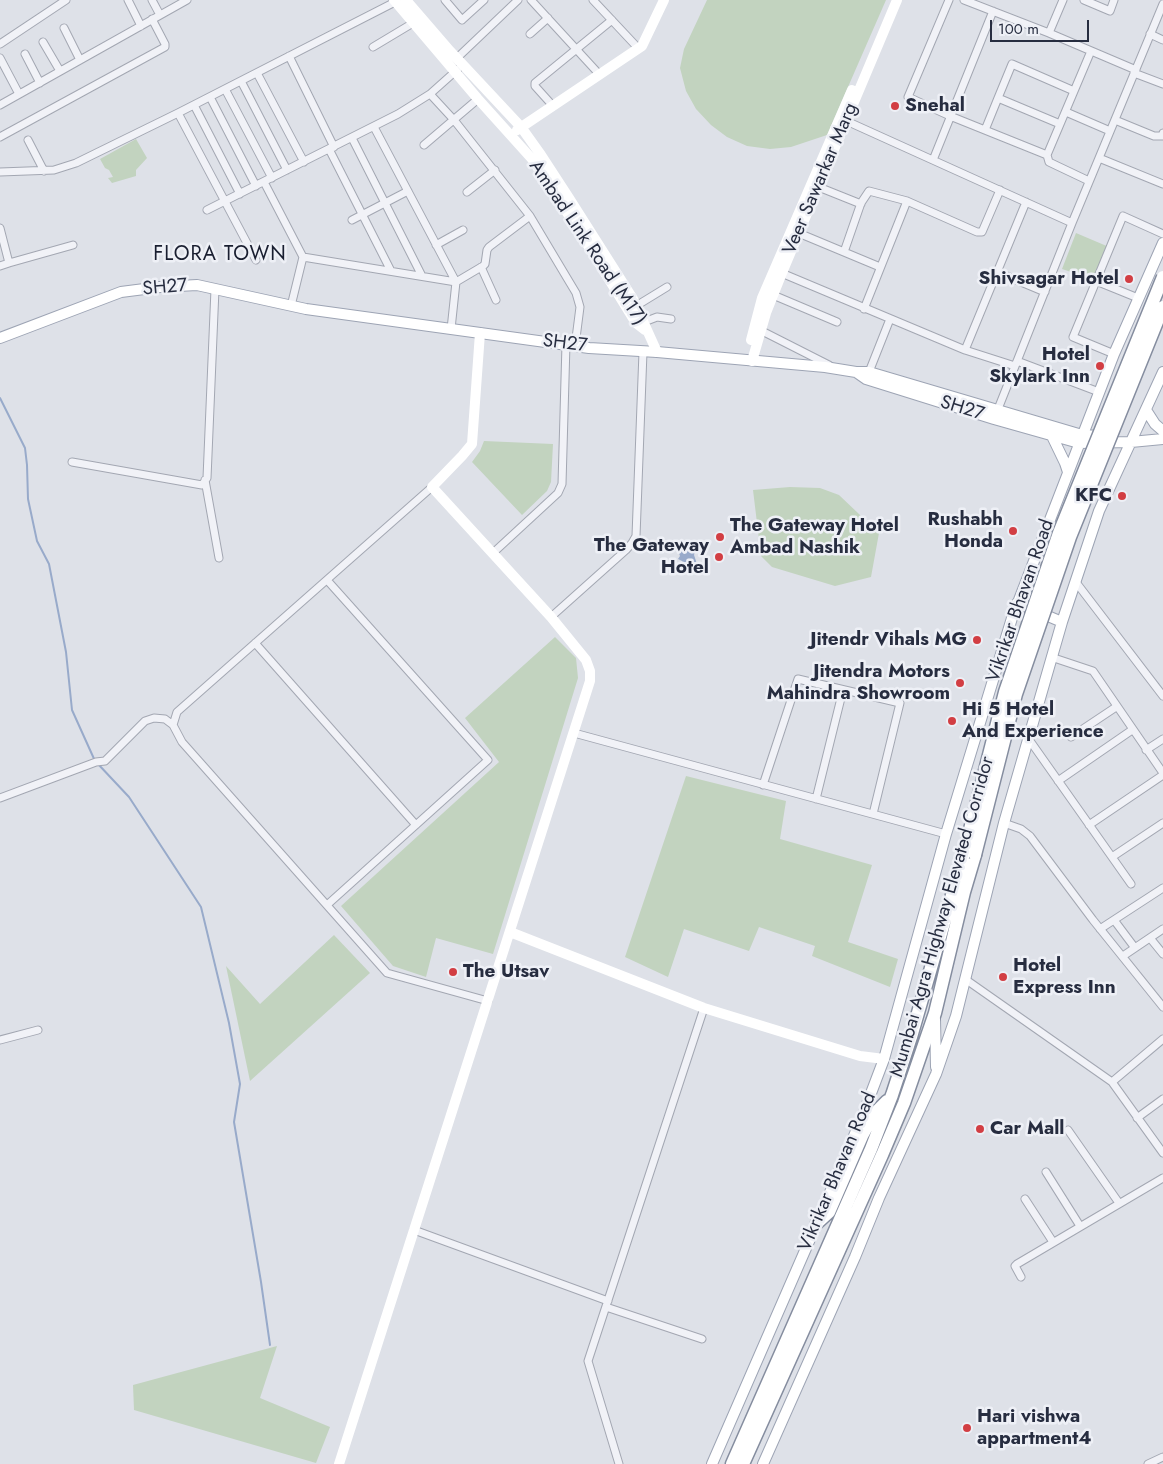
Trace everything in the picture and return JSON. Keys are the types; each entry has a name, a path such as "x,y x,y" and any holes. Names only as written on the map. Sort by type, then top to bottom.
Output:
{"highway":[{"name":"Mumbai Agra Highway Elevated Corridor","path":"743,1464 904,1103 935,1013 964,892 969,856 1005,692 1059,533 1163,277"},
{"name":"Mumbai Agra Highway Elevated Corridor","path":"732,1464 871,1149 892,1094 969,856 1016,694 1035,638 1070,537 1163,307"},
{"path":"817,1223 829,1212 862,1136 874,1114 892,1094"}],"main road":[{"path":"510,135 642,46 664,0"},
{"name":"Veer Sawarkar Marg","path":"843,119 890,0"},
{"name":"Veer Sawarkar Marg","path":"749,361 760,305 778,271 843,119 897,0"},
{"name":"Ambad Link Road (M17)","path":"402,1 458,65 478,99 532,159 636,323 646,327"},
{"name":"Ambad Link Road (M17)","path":"402,1 413,23 521,127 633,299 646,327"},
{"name":"Vikrikar Bhavan Road","path":"712,1464 817,1223 862,1117 884,1059 946,834 1017,603 1114,354 1163,243"},
{"name":"Veer Sawarkar Marg","path":"749,361 773,295 778,271"},
{"name":"SH27","path":"0,338 121,292 160,286 197,285 306,309 570,345 856,372 866,379 996,414 1051,434 1080,439 1163,440"},
{"path":"646,327 657,352"},
{"path":"338,1464 590,681 590,671 586,660 550,617 432,487 472,444 480,333"},
{"path":"856,372 869,372 996,414 1080,439"},
{"path":"762,1464 855,1257 879,1198 936,1074 956,1016 1004,823 1051,657 1075,581 1099,511 1163,372"},
{"path":"1146,410 1163,432"},
{"path":"1132,440 1163,432"},
{"path":"1051,434 1068,472"},
{"path":"1017,603 1062,622"},
{"path":"510,932 704,1008 860,1056 884,1059"},
{"path":"935,1013 936,1074"}],"street":[{"path":"0,44 66,0"},
{"path":"128,0 141,26"},
{"path":"152,0 160,15"},
{"path":"0,105 187,0"},
{"path":"445,0 462,20 484,0"},
{"path":"207,210 374,127 430,94 518,0"},
{"path":"531,0 599,74"},
{"path":"593,0 638,48"},
{"path":"949,0 908,97 1047,155"},
{"path":"964,0 1049,33 1163,84"},
{"path":"1049,33 1063,0"},
{"path":"1084,0 1110,11 1114,0"},
{"path":"0,172 44,171 60,169 76,163 402,1"},
{"path":"996,414 1072,223 1163,4"},
{"path":"933,160 993,11"},
{"path":"530,34 548,18"},
{"path":"0,137 163,48 165,44 152,19"},
{"path":"553,106 535,86 535,83 612,20"},
{"path":"373,47 413,23"},
{"path":"64,28 80,60"},
{"path":"1150,34 1163,40"},
{"path":"43,42 60,71"},
{"path":"1090,181 1049,162 1047,155 1091,51"},
{"path":"25,54 40,83"},
{"path":"289,56 362,214 391,271"},
{"path":"0,58 18,94"},
{"path":"985,130 1012,64 1074,91"},
{"path":"257,72 304,162"},
{"path":"241,81 287,170"},
{"path":"225,89 272,178"},
{"path":"430,94 454,120 530,216 567,278 580,308 570,345 562,484 558,493 493,553"},
{"path":"210,97 256,186"},
{"path":"998,98 1060,124"},
{"path":"424,146 478,99"},
{"path":"194,105 240,194"},
{"path":"1066,112 1110,131"},
{"path":"178,113 256,260"},
{"path":"843,119 1072,223"},
{"path":"1114,120 1154,136 1162,136 1163,133"},
{"path":"374,127 456,282 451,329"},
{"path":"352,138 422,276"},
{"path":"28,140 44,171"},
{"path":"1099,158 1163,184"},
{"path":"467,192 494,170"},
{"path":"264,182 303,257 290,306"},
{"path":"814,186 860,204"},
{"path":"844,252 860,204 868,191 907,201 977,232 982,232 1000,190"},
{"path":"352,220 408,191"},
{"path":"864,309 907,201"},
{"path":"965,350 1026,202"},
{"path":"303,257 456,282 486,264 487,250 492,244 530,216"},
{"path":"1114,354 1073,337 1123,216 1163,234"},
{"path":"0,228 9,263"},
{"path":"436,244 463,230"},
{"path":"795,231 880,267"},
{"path":"0,266 73,245"},
{"path":"481,267 496,300"},
{"path":"778,271 864,309 965,350 1016,364 1099,392"},
{"path":"997,272 1045,292"},
{"path":"1096,281 1138,298"},
{"path":"636,306 667,287"},
{"path":"72,462 202,485 207,478 215,289"},
{"path":"773,295 837,322"},
{"path":"646,327 657,317 671,319"},
{"path":"869,372 890,319"},
{"path":"760,330 836,369"},
{"path":"550,617 626,550 636,536 643,352"},
{"path":"205,480 219,558"},
{"path":"173,725 177,712 432,487"},
{"path":"327,580 488,760 327,905"},
{"path":"1075,581 1163,696"},
{"path":"255,643 416,825"},
{"path":"1051,657 1093,672 1163,774 1089,825"},
{"path":"763,785 798,678 900,703 873,814"},
{"path":"816,799 843,690"},
{"path":"1071,737 1116,707"},
{"path":"0,798 96,762 105,761 146,721 154,718 165,719 173,725 182,742 387,973 488,1001"},
{"path":"1058,781 1132,730"},
{"path":"574,733 946,834"},
{"path":"1028,738 1131,884"},
{"path":"1146,750 1163,738"},
{"path":"1004,823 1020,828 1030,836 1100,929 1163,1007"},
{"path":"1112,857 1163,823"},
{"path":"1100,929 1163,888"},
{"path":"1114,920 1135,948"},
{"path":"1122,956 1163,929"},
{"path":"1150,938 1163,954"},
{"path":"965,979 1112,1082 1163,1153"},
{"path":"619,1464 588,1361 704,1008"},
{"path":"0,1040 38,1030"},
{"path":"1112,1082 1163,1039"},
{"path":"1137,1118 1163,1099"},
{"path":"1068,1130 1119,1203"},
{"path":"1046,1172 1080,1226"},
{"path":"1021,1278 1015,1265 1163,1178"},
{"path":"1025,1199 1052,1242"},
{"path":"414,1230 702,1339"},
{"path":"1148,1464 1163,1457"}],"green space":[{"path":"707,0 886,0 827,135 791,147 770,149 747,146 727,137 711,125 696,109 686,91 680,68 684,49"},
{"path":"136,139 147,158 136,170 136,176 112,183 108,178 113,177 100,159"},
{"path":"1076,233 1109,247 1095,280 1062,269"},
{"path":"484,441 553,444 551,482 547,491 522,515 472,462"},
{"path":"790,487 820,488 839,495 879,533 871,577 835,586 772,567 761,556 753,490"},
{"path":"555,637 576,658 578,678 493,954 436,938 426,977 393,966 341,906 499,762 465,718"},
{"path":"686,776 786,801 780,839 872,865 848,942 898,959 890,987 812,956 815,946 759,927 749,951 684,929 668,977 625,957"},
{"path":"334,935 370,973 250,1081 226,966 260,1004"},
{"path":"277,1346 260,1398 330,1427 316,1463 134,1410 133,1385"}],"water":[{"path":"680,541 688,543 692,550 695,551 694,555 697,564 694,569 686,567 678,559 680,556 677,548"}],"waterway":[{"path":"0,398 25,448 28,499 37,541 49,564 66,652 72,710 95,761"},
{"path":"98,764 129,797 201,907 229,1023 240,1084 234,1122 270,1345"}],"place":[{"name":"Snehal","path":"895,106"},
{"name":"Shivsagar Hotel","path":"1129,279"},
{"name":"Hotel Skylark Inn","path":"1100,366"},
{"name":"KFC","path":"1122,496"},
{"name":"Rushabh Honda","path":"1013,531"},
{"name":"The Gateway Hotel Ambad Nashik","path":"720,537"},
{"name":"The Gateway Hotel","path":"719,557"},
{"name":"Jitendr Vihals MG","path":"977,640"},
{"name":"Jitendra Motors Mahindra Showroom","path":"960,683"},
{"name":"Hi 5 Hotel And Experience","path":"952,721"},
{"name":"The Utsav","path":"453,972"},
{"name":"Hotel Express Inn","path":"1003,977"},
{"name":"Car Mall","path":"980,1129"},
{"name":"Hari vishwa appartment4","path":"967,1428"}],"district":[{"name":"FLORA TOWN","path":"220,255"}]}
